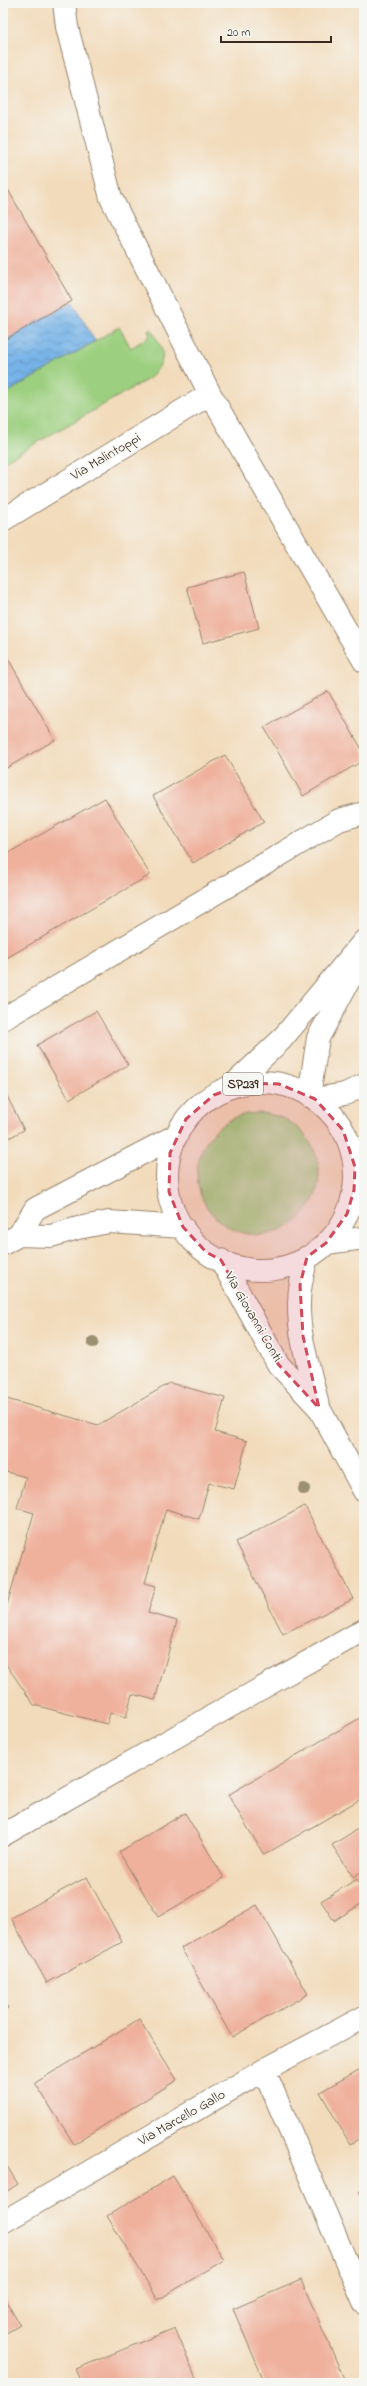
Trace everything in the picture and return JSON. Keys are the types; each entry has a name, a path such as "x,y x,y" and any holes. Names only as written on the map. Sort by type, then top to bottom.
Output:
{"street":[{"path":"64,3 67,27 111,198 210,394 364,661"},
{"name":"Via Malintoppi","path":"3,520 210,394"},
{"path":"3,1019 339,820 364,813"},
{"path":"231,1087 281,1040 364,941"},
{"path":"364,952 318,1038 312,1097 345,1094 364,1085"},
{"name":"SP239","path":"252,1083 279,1084 312,1097 335,1118 346,1136 353,1156 355,1178 359,1194 342,1225 326,1243 307,1257 294,1264 264,1270 235,1266 206,1252 183,1227 174,1210 168,1179 170,1153 177,1135 186,1119 199,1105 231,1087 252,1083"},
{"path":"353,1156 364,1134"},
{"path":"11,1239 35,1209 177,1135"},
{"path":"11,1239 51,1236 78,1228 109,1222 183,1227"},
{"path":"326,1243 364,1238"},
{"name":"Via Giovanni Conti","path":"307,1257 300,1285 299,1304 302,1336 319,1408"},
{"name":"Via Giovanni Conti","path":"221,1260 278,1364 319,1408 364,1491"},
{"path":"3,1835 364,1630"},
{"name":"Via Marcello Gallo","path":"3,2222 264,2070 364,2017"},
{"path":"264,2070 364,2303"}],"highlighted area":[{"path":"247,1083 279,1084 315,1099 343,1130 355,1167 354,1190 347,1214 326,1243 307,1257 300,1285 303,1336 319,1408 278,1364 221,1260 206,1252 183,1227 169,1192 170,1153 186,1119 214,1095"}],"green space":[{"path":"119,327 131,348 150,336 148,331 151,329 159,343 162,360 150,378 3,462 3,395"},
{"path":"258,1113 281,1118 301,1131 314,1151 319,1174 314,1197 301,1217 281,1230 258,1235 235,1230 215,1217 202,1197 197,1174 202,1151 215,1131 235,1118"}],"water":[{"path":"72,301 95,341 3,395 3,341"}],"building":[{"path":"3,181 72,301 3,341"},
{"path":"244,572 259,628 203,643 187,587"},
{"path":"3,650 55,740 3,770"},
{"path":"328,691 364,753 364,760 303,796 264,727"},
{"path":"225,755 264,822 193,863 153,796"},
{"path":"105,798 150,875 3,960 3,856"},
{"path":"96,1011 128,1065 69,1099 37,1045"},
{"path":"3,1088 24,1130 3,1141"},
{"path":"170,1383 225,1398 215,1432 247,1441 234,1489 209,1483 199,1519 166,1509 145,1583 156,1586 148,1613 177,1621 155,1700 132,1694 126,1717 110,1713 107,1724 34,1705 3,1660 3,1618 34,1513 17,1508 26,1477 3,1471 3,1398 98,1425"},
{"path":"305,1506 353,1599 283,1634 236,1542"},
{"path":"360,1718 364,1724 364,1797 264,1855 228,1795"},
{"path":"185,1813 224,1878 158,1917 119,1852"},
{"path":"364,1825 364,1870 353,1877 332,1845"},
{"path":"87,1877 122,1942 47,1983 11,1918"},
{"path":"357,1879 364,1890 364,1902 334,1921 321,1901"},
{"path":"257,1905 308,1994 232,2037 181,1948"},
{"path":"3,2000 8,2008 3,2011"},
{"path":"139,2019 177,2080 74,2144 35,2083"},
{"path":"364,2067 364,2136 350,2144 320,2092"},
{"path":"3,2160 18,2184 3,2194"},
{"path":"173,2176 224,2260 158,2300 107,2216"},
{"path":"364,2189 364,2201 359,2192"},
{"path":"301,2280 346,2383 265,2383 233,2309"},
{"path":"3,2296 20,2325 3,2335"},
{"path":"175,2328 198,2383 82,2383 76,2369"}]}
